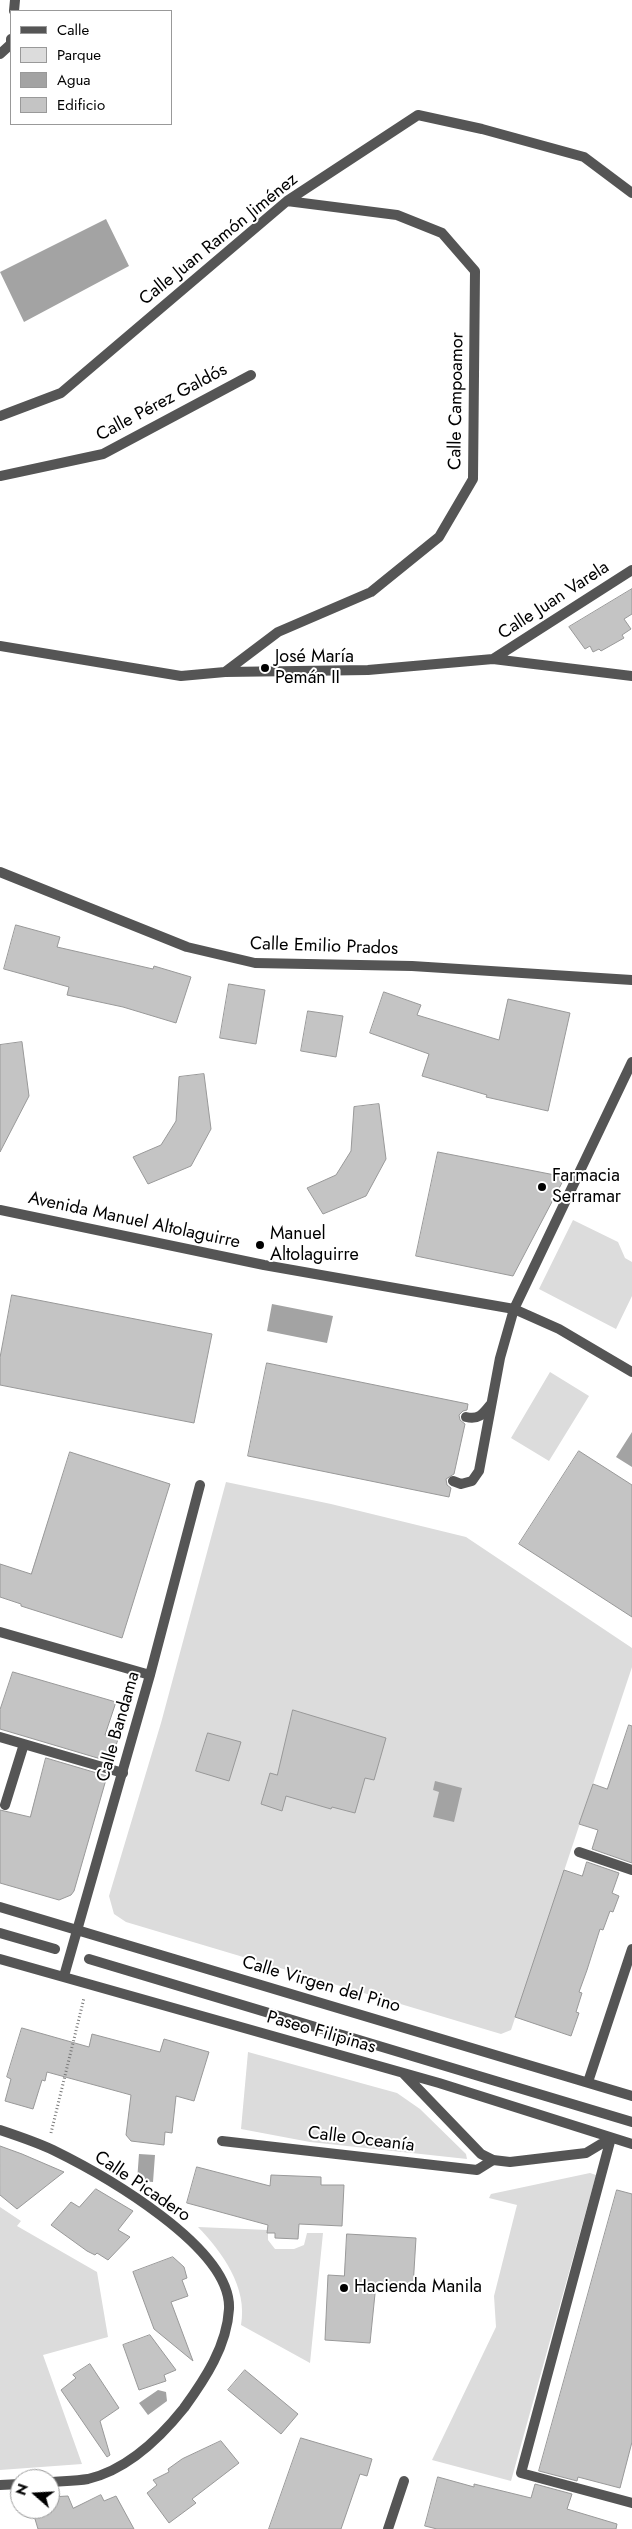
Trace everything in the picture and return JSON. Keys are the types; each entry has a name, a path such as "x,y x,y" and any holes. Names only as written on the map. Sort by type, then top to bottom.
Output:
{"street":[{"path":"0,54 10,45"},
{"name":"Calle Juan Ramón Jiménez","path":"0,416 62,393 288,201 418,115 482,129 584,157 632,193"},
{"name":"Calle Campoamor","path":"225,672 278,632 371,592 439,537 472,479 475,271 442,233 396,215 288,201"},
{"name":"Calle Pérez Galdós","path":"0,476 103,454 251,375"},
{"name":"Calle Juan Varela","path":"493,659 632,570"},
{"path":"0,646 182,676 225,672 368,670 493,659 632,676"},
{"name":"Calle Emilio Prados","path":"0,872 187,947 255,963 412,966 632,980"},
{"path":"453,1481 461,1484 472,1481 479,1471 500,1358 514,1309 632,1062"},
{"name":"Avenida Manuel Altolaguirre","path":"0,1210 264,1265 514,1309 559,1329 632,1372"},
{"path":"466,1417 474,1419 481,1416 491,1404"},
{"name":"Calle Bandama","path":"64,1976 150,1675 200,1485"},
{"path":"0,1632 150,1675"},
{"path":"0,1737 123,1772"},
{"path":"5,1805 24,1744"},
{"path":"578,1852 632,1870"},
{"name":"Calle Virgen del Pino","path":"0,1907 632,2096"},
{"path":"0,1933 55,1949"},
{"path":"588,2082 632,1949"},
{"name":"Paseo Filipinas","path":"0,1959 402,2072 632,2144"},
{"path":"89,1959 632,2122"},
{"path":"402,2072 481,2154 493,2160"},
{"name":"Calle Picadero","path":"0,2130 47,2147 99,2175 169,2220 213,2264 224,2285 229,2308 222,2344 202,2383 177,2416 127,2462 87,2479 60,2481"},
{"path":"611,2138 521,2473 632,2503"},
{"name":"Calle Oceanía","path":"222,2141 476,2170 493,2160 510,2162 586,2153 611,2138"},
{"path":"388,2529 404,2481"}],"path":[{"path":"47,2147 88,1983"}],"green space":[{"path":"573,1220 618,1242 625,1258 632,1262 632,1296 616,1329 539,1289"},
{"path":"550,1372 589,1396 549,1461 511,1438"},
{"path":"226,1482 331,1504 466,1537 632,1648 632,1667 511,2030 501,2034 126,1922 114,1914 109,1896 161,1723"},
{"path":"248,2052 397,2093 420,2109 466,2154 467,2159 310,2142 241,2129"},
{"path":"590,2173 596,2175 511,2481 432,2460 496,2327 494,2296 517,2205 489,2198 491,2194"},
{"path":"0,2207 21,2221 17,2226 97,2272 108,2337 43,2355 82,2464 0,2470"},
{"path":"198,2227 268,2230 268,2240 275,2249 294,2249 304,2245 307,2233 323,2233 310,2363 241,2325 241,2297 237,2284 224,2259"}],"water":[{"path":"106,219 129,266 24,322 0,272"},
{"path":"272,1304 333,1316 327,1343 267,1331"},
{"path":"632,1432 632,1467 616,1457"},
{"path":"435,1781 462,1788 454,1822 433,1817 439,1792 433,1790"},
{"path":"139,2154 155,2155 153,2182 137,2181"},
{"path":"158,2390 166,2392 167,2401 148,2415 139,2403"}],"building":[{"path":"632,589 632,614 624,619 631,629 622,635 624,638 601,651 599,649 593,652 590,646 585,649 569,627"},
{"path":"16,925 60,937 57,947 153,969 154,966 191,977 176,1023 123,1007 67,995 69,987 4,969"},
{"path":"229,984 265,990 256,1044 220,1038"},
{"path":"384,992 421,1005 417,1015 499,1040 508,999 570,1013 548,1111 486,1097 487,1095 422,1076 429,1054 370,1033"},
{"path":"308,1011 343,1016 336,1057 301,1051"},
{"path":"22,1042 29,1096 0,1152 0,1045"},
{"path":"204,1074 211,1129 191,1166 148,1184 133,1157 161,1145 176,1121 179,1077"},
{"path":"379,1104 386,1159 366,1196 323,1214 307,1188 336,1175 351,1151 354,1107"},
{"path":"438,1152 565,1177 513,1276 416,1256"},
{"path":"12,1295 212,1334 194,1423 0,1385 0,1358"},
{"path":"267,1363 468,1404 467,1410 459,1415 460,1420 465,1424 454,1474 446,1479 447,1485 451,1488 449,1497 248,1456"},
{"path":"579,1451 632,1485 632,1617 519,1544"},
{"path":"70,1452 170,1484 122,1638 21,1606 21,1604 0,1597 0,1564 31,1574"},
{"path":"13,1672 116,1702 105,1735 118,1739 111,1762 0,1729 0,1710"},
{"path":"293,1710 386,1738 374,1780 365,1778 355,1813 332,1807 331,1809 286,1796 282,1811 261,1804 270,1773 277,1775"},
{"path":"629,1725 632,1726 632,1863 592,1849 598,1830 579,1824 593,1784 607,1789"},
{"path":"208,1733 241,1742 229,1781 196,1771"},
{"path":"46,1758 107,1776 74,1891 71,1895 59,1900 0,1883 0,1810 30,1817"},
{"path":"587,1862 619,1873 612,1893 619,1896 613,1912 610,1911 603,1930 600,1929 579,1992 582,1993 576,2012 579,2013 571,2036 515,2017 564,1870 582,1876"},
{"path":"22,2028 89,2047 92,2034 160,2052 164,2039 209,2052 194,2101 176,2096 172,2133 165,2132 164,2145 131,2141 126,2135 131,2095 47,2072 45,2081 42,2080 33,2109 5,2101 11,2079 7,2077"},
{"path":"0,2146 64,2172 17,2209 0,2195"},
{"path":"197,2167 270,2186 271,2175 321,2177 321,2185 344,2185 342,2226 299,2224 298,2239 275,2238 275,2233 267,2233 268,2225 187,2203"},
{"path":"96,2189 133,2211 118,2230 130,2237 108,2260 97,2253 95,2255 87,2251 51,2225 71,2202 79,2207"},
{"path":"617,2190 632,2194 632,2442 620,2488 578,2477 577,2481 539,2471"},
{"name":"Hacienda Manila","path":"347,2234 416,2238 413,2287 376,2284 370,2343 325,2340 328,2275 344,2276"},
{"path":"173,2257 184,2267 187,2278 182,2280 188,2296 171,2302 193,2361 154,2329 133,2272"},
{"path":"150,2335 176,2370 164,2375 166,2381 139,2390 123,2345"},
{"path":"90,2364 119,2408 100,2421 110,2455 107,2457 61,2390 76,2378 73,2375"},
{"path":"245,2370 298,2414 281,2434 228,2390"},
{"path":"301,2438 372,2459 367,2476 360,2474 341,2529 269,2529"},
{"path":"221,2441 239,2463 192,2499 196,2503 169,2523 147,2493 157,2485 153,2480 169,2472 168,2469 182,2459"},
{"path":"438,2477 474,2487 474,2484 531,2498 535,2484 572,2494 567,2509 617,2524 616,2529 437,2529 425,2526"},
{"path":"101,2495 104,2501 116,2496 134,2529 38,2529 35,2519 60,2519 60,2496 68,2496 73,2508"}],"place":[{"name":"José María Pemán II","path":"265,668"},
{"name":"Farmacia Serramar","path":"542,1187"},
{"name":"Manuel Altolaguirre","path":"260,1245"},
{"name":"Hacienda Manila","path":"344,2288"}]}
